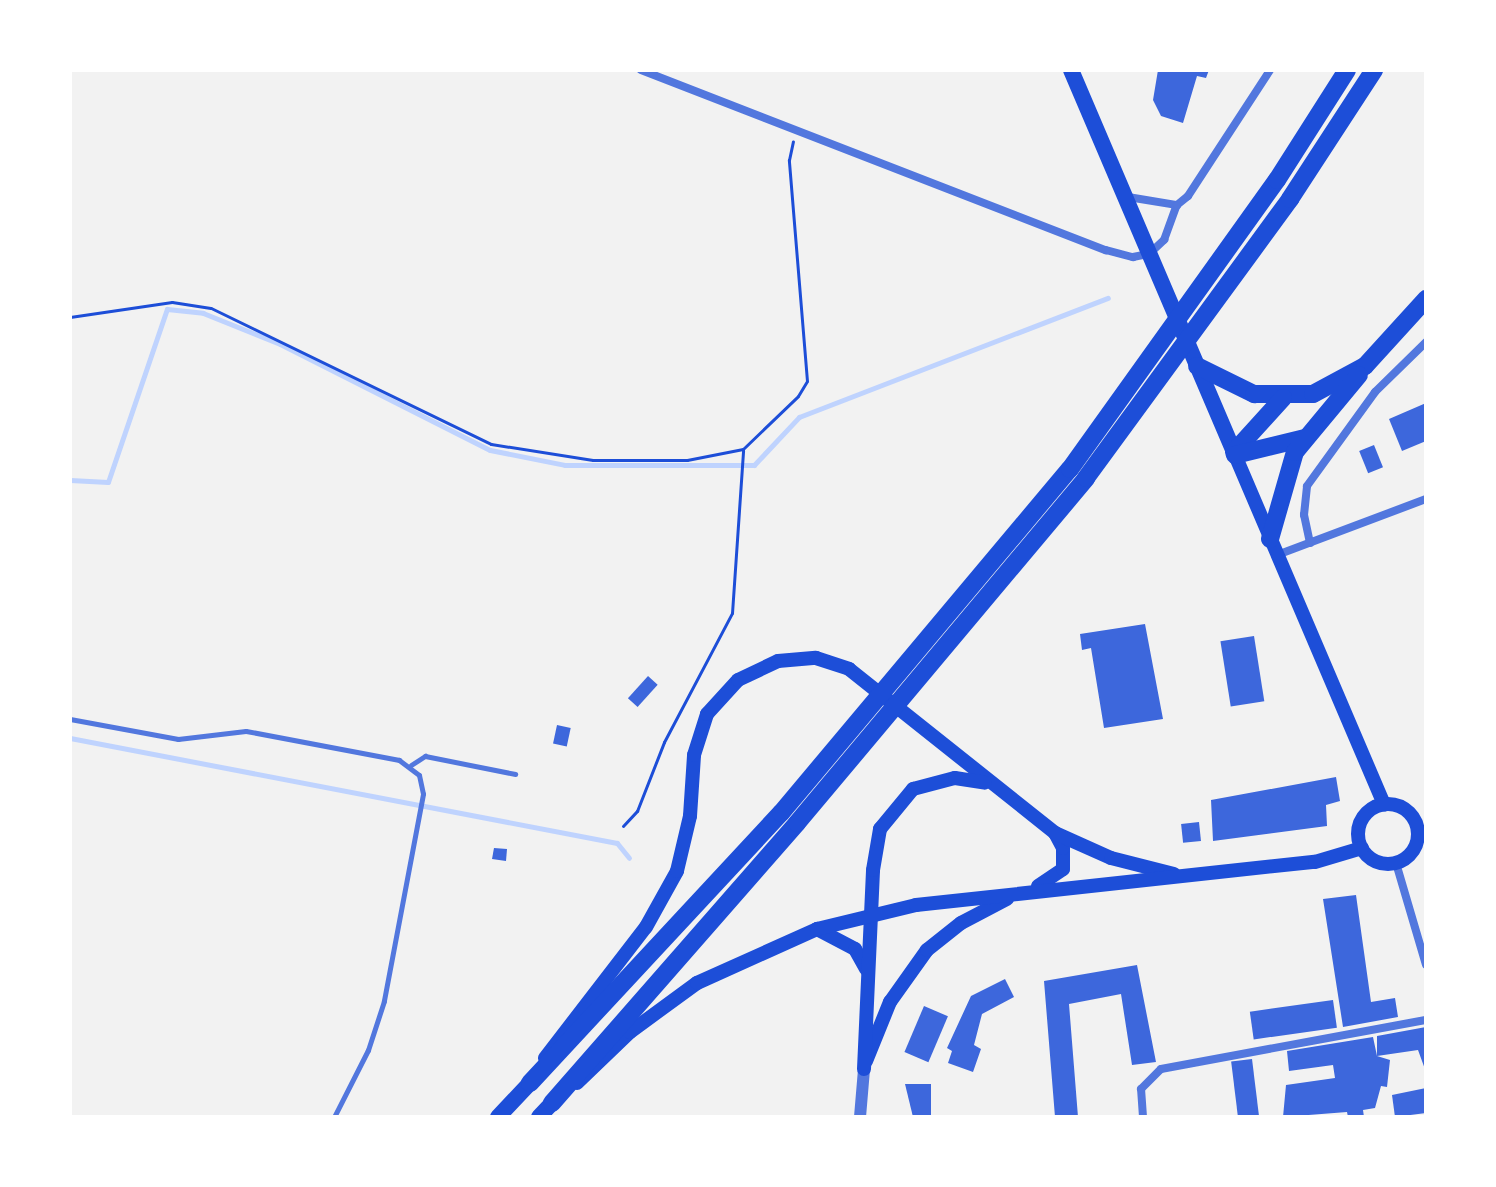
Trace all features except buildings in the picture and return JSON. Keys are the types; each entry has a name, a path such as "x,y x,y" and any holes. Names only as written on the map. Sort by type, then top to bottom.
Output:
{"highway":[{"path":"546,1110 789,818 1070,469 1277,180 1347,70"},
{"path":"530,1083 789,818 1086,478 1290,199 1374,70"},
{"path":"1274,547 1288,466 1305,438 1426,299"},
{"path":"1197,366 1254,394 1283,398 1325,390 1365,366"},
{"path":"1234,454 1283,398"},
{"path":"1234,454 1305,438"}],"main road":[{"path":"1071,70 1384,805"},
{"path":"498,1117 530,1083 566,1025 624,957 665,895 685,844 699,733 721,695 738,680 796,657 833,663 870,683 987,783 1055,833 1111,858 1174,874"},
{"path":"864,1069 866,969 875,848 880,829 898,800 932,781 987,783"},
{"path":"1384,805 1408,812 1422,836 1412,853 1396,863 1376,862 1362,848 1362,820 1384,805"},
{"path":"864,1069 890,1002 927,950 961,923 1056,878 1063,869 1063,848 1055,833"},
{"path":"546,1110 630,1032 697,983 817,929 871,913 1174,874 1315,862 1362,848"},
{"path":"817,929 855,949 866,969"}],"street":[{"path":"641,70 1106,250 1149,254 1176,219 1177,205 1202,181 1270,70"},
{"path":"1124,195 1177,205"},
{"path":"1310,543 1304,515 1307,486 1375,392 1426,342"},
{"path":"1274,547 1310,543 1426,499"},
{"path":"1396,863 1426,965"},
{"path":"1143,1117 1141,1089 1147,1077 1161,1069 1426,1020"},
{"path":"860,1117 864,1069"}],"lane":[{"path":"70,719 178,739 246,731 411,765 419,775 423,794 380,1017 334,1117"},
{"path":"411,765 425,756 515,774"}],"path":[{"path":"70,317 172,302 211,308 491,444 593,460 687,460 743,449 798,396 807,381 789,160 795,130"},
{"path":"623,826 637,811 664,742 732,613 743,449"}],"waterway":[{"path":"70,480 108,482 167,309 203,313 280,344 490,450 565,465 754,465 799,417 1108,298"},
{"path":"70,738 617,843 629,858"}]}
